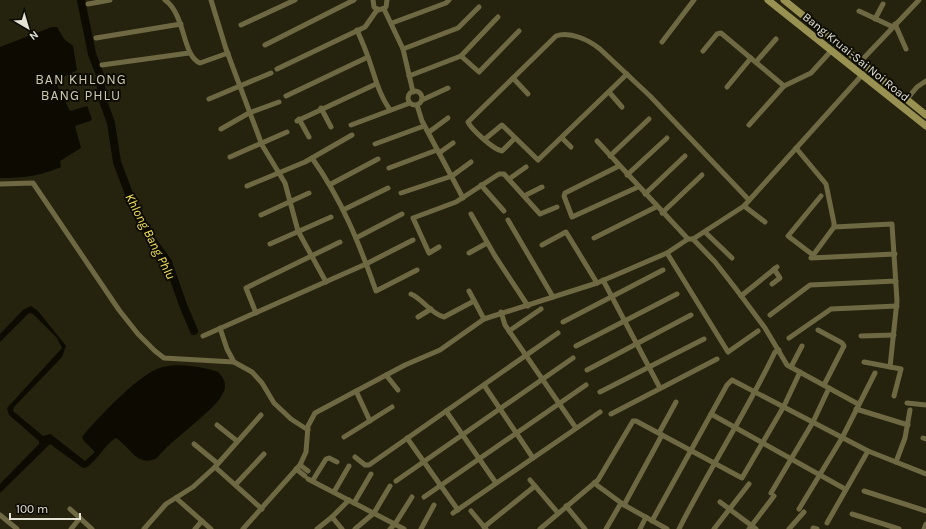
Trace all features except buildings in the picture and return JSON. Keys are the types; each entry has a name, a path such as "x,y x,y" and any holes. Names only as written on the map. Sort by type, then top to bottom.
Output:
{"main road":[{"name":"Bang Kruai-Sai Noi Road","path":"768,0 831,51 863,74 926,126"},
{"name":"Bang Kruai-Sai Noi Road","path":"784,0 926,115"},
{"name":"Bang Kruai-Sai Noi Road","path":"912,116 918,108"}],"street":[{"path":"88,4 110,0"},
{"path":"211,0 228,54 261,143 285,183 298,231 326,282"},
{"path":"241,25 295,0"},
{"path":"265,45 354,0"},
{"path":"373,0 372,5 377,10"},
{"path":"384,9 387,4 387,0"},
{"path":"392,23 446,3 449,0"},
{"path":"662,42 694,0"},
{"path":"167,1 171,4 181,24 189,53 195,61 200,63 228,54"},
{"path":"860,62 916,1"},
{"path":"875,19 883,4"},
{"path":"403,49 458,28 479,7"},
{"path":"278,69 367,25 377,10 384,9"},
{"path":"384,9 392,23 403,49 408,76 413,92"},
{"path":"859,11 894,26 906,49"},
{"path":"408,76 461,56 498,17"},
{"path":"96,38 181,24"},
{"path":"357,30 368,57 376,84 382,98 390,110"},
{"path":"461,56 479,72 519,32"},
{"path":"703,50 719,32 784,86"},
{"path":"515,138 502,151 498,151 468,122 556,36 563,34 591,42 627,74 711,158 749,200"},
{"path":"727,87 776,39"},
{"path":"749,125 784,86 811,73 831,51"},
{"path":"102,65 189,53"},
{"path":"286,96 368,57"},
{"path":"209,100 271,73"},
{"path":"485,139 502,125 538,160 627,74"},
{"path":"243,529 298,467 306,452 310,419 315,413 405,365 440,350 484,319 501,312 528,306 596,283 667,253 705,232 744,206 863,74"},
{"path":"513,78 528,94"},
{"path":"907,99 926,81"},
{"path":"309,137 298,120 321,108 376,84"},
{"path":"416,105 422,100 448,88"},
{"path":"413,92 420,94 422,100"},
{"path":"410,103 408,98 413,92"},
{"path":"609,92 622,108"},
{"path":"221,129 249,113 279,102"},
{"path":"351,125 410,103 416,105"},
{"path":"416,105 424,126 429,132 463,198"},
{"path":"321,108 332,127"},
{"path":"429,132 448,118"},
{"path":"610,156 649,119"},
{"path":"375,144 424,126"},
{"path":"230,157 287,132"},
{"path":"247,186 312,158 352,135"},
{"path":"562,138 570,147"},
{"path":"627,175 667,138"},
{"path":"597,141 656,207 715,262 741,296 779,350 787,364 857,406 908,425"},
{"path":"389,168 438,152 453,143"},
{"path":"796,148 826,184 834,223 834,227 811,258 894,254"},
{"path":"645,194 685,156"},
{"path":"312,158 331,184 356,238 376,291 417,270"},
{"path":"331,184 378,159"},
{"path":"401,193 452,176 471,162"},
{"path":"619,166 565,193 564,195 572,217 638,186"},
{"path":"509,179 526,167"},
{"path":"439,247 429,253 413,218 463,198 502,173 540,214 557,207"},
{"path":"662,213 702,175"},
{"path":"0,184 33,183 119,310 155,351 164,358 234,362 252,372 262,383 274,403 291,419 308,430"},
{"path":"482,185 504,211"},
{"path":"524,196 542,187"},
{"path":"343,210 388,188"},
{"path":"261,215 309,193"},
{"path":"814,255 788,236 821,196"},
{"path":"744,206 765,222"},
{"path":"594,238 656,207"},
{"path":"356,238 402,214"},
{"path":"471,214 487,243 528,306"},
{"path":"270,244 331,217"},
{"path":"508,220 553,297"},
{"path":"834,227 892,224 897,306 890,367"},
{"path":"542,244 566,232 596,283"},
{"path":"705,232 732,258"},
{"path":"203,336 366,264 413,240"},
{"path":"256,313 246,288 340,242"},
{"path":"469,253 487,243"},
{"path":"667,253 728,352 758,331"},
{"path":"741,296 768,274 776,268 780,278 773,283 768,274"},
{"path":"563,322 663,270"},
{"path":"603,280 660,388"},
{"path":"770,315 810,285 896,281"},
{"path":"469,291 484,319"},
{"path":"411,294 417,297 437,316 444,318 474,301"},
{"path":"576,346 677,294"},
{"path":"788,338 831,309 897,306"},
{"path":"509,330 541,308"},
{"path":"418,317 431,309"},
{"path":"501,312 509,330 576,428"},
{"path":"588,370 691,315"},
{"path":"220,328 227,349 234,362"},
{"path":"720,502 752,528 773,495 790,459 813,422 844,346 842,343 818,330"},
{"path":"355,456 365,465 369,465 558,333"},
{"path":"860,336 894,335"},
{"path":"600,392 704,338"},
{"path":"791,367 802,346"},
{"path":"679,529 734,427 756,392 775,352 779,350"},
{"path":"396,481 573,358"},
{"path":"611,414 717,359"},
{"path":"864,362 901,369 894,396"},
{"path":"542,528 594,483 633,421 636,421 661,434 742,478 761,443 784,406 800,372"},
{"path":"789,529 802,510 818,475 842,438 875,373"},
{"path":"386,375 398,390"},
{"path":"652,521 711,414 732,380 868,451 926,474"},
{"path":"484,384 533,458"},
{"path":"424,497 586,384"},
{"path":"356,391 370,421"},
{"path":"606,529 623,504 661,434 676,402"},
{"path":"907,403 926,405"},
{"path":"344,437 392,407"},
{"path":"896,462 905,438 910,410"},
{"path":"446,411 496,483"},
{"path":"407,438 441,485 456,511 600,412"},
{"path":"711,414 845,489"},
{"path":"144,529 166,504 193,486 216,465 261,415"},
{"path":"217,425 237,441"},
{"path":"194,444 262,509"},
{"path":"827,523 868,451"},
{"path":"236,484 264,454"},
{"path":"311,477 326,459 329,458 337,462"},
{"path":"334,492 349,466"},
{"path":"298,467 334,492 404,529"},
{"path":"354,503 371,474"},
{"path":"530,480 558,513"},
{"path":"594,483 623,504 667,529"},
{"path":"714,529 749,484"},
{"path":"355,529 374,513 390,486"},
{"path":"471,511 485,528 535,486"},
{"path":"864,491 926,511"},
{"path":"390,529 395,524 412,497"},
{"path":"176,498 211,529"},
{"path":"317,529 349,500"},
{"path":"421,529 434,505"},
{"path":"566,506 585,529"},
{"path":"70,509 92,529"},
{"path":"852,514 899,529"},
{"path":"0,515 17,529"},
{"path":"332,517 342,529"},
{"path":"71,529 80,518"},
{"path":"640,529 646,518"},
{"path":"194,529 202,521"},
{"path":"924,529 926,524"}],"shaded area":[{"path":"52,27 57,27 64,39 73,46 77,70 55,81 70,111 87,106 92,119 75,126 81,148 60,161 61,167 46,173 31,176 0,178 0,47"},
{"path":"31,306 38,311 66,346 62,357 14,407 13,411 43,436 50,434 85,461 95,452 82,437 101,415 122,395 144,376 154,370 170,366 184,366 198,367 218,372 224,380 224,391 220,398 204,415 157,458 150,460 140,459 116,438 91,464 83,468 50,444 0,493 0,484 39,444 39,441 9,415 7,408 62,348 57,338 33,314 29,313 0,342 0,334 23,310"}],"waterway":[{"name":"Khlong Bang Phlu","path":"81,0 92,54 100,75 102,98 111,123 117,162 132,202 150,237 168,262 194,331"}],"district":[{"name":"BAN KHLONG BANG PHLU","path":"81,88"}]}
